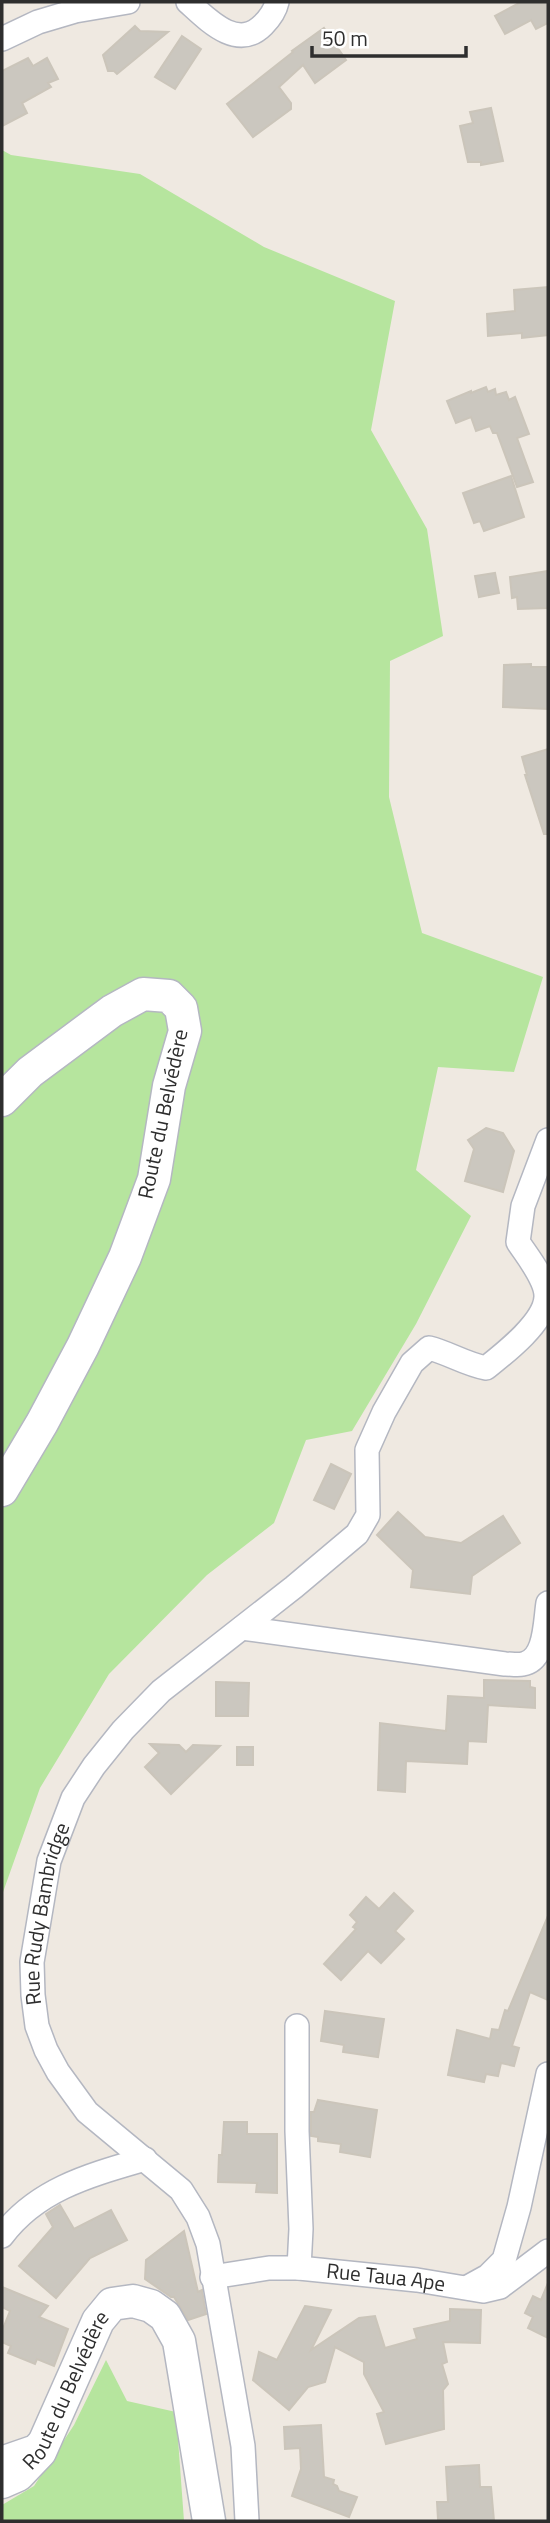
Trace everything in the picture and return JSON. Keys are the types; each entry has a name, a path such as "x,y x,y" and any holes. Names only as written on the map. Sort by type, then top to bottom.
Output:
{"street":[{"path":"2,38 37,22 75,11 128,2"},
{"path":"188,2 212,23 242,37 257,31 269,19 277,2"},
{"name":"Route du Belvédère","path":"2,1100 30,1072 112,1011 143,994 169,996 181,1009 185,1031 169,1086 154,1179 125,1257 83,1346 2,1490"},
{"name":"Rue Rudy Bambridge","path":"247,2521 243,2446 208,2244 198,2217 181,2190 87,2112 58,2072 37,2026 32,1962 50,1861 73,1798 123,1730 161,1691 357,1534 368,1515 367,1450 384,1412 412,1363 429,1348 447,1353 465,1363 486,1368 505,1353 540,1316 547,1295 537,1270 518,1242 523,1206 548,1140"},
{"path":"242,1628 505,1664 524,1664 539,1653 548,1603"},
{"path":"296,2026 301,2229 299,2268"},
{"path":"465,2289 488,2276 504,2260 519,2207 548,2074"},
{"path":"2,2236 13,2221 32,2204 51,2193 104,2171 145,2160"},
{"name":"Rue Taua Ape","path":"212,2277 269,2268 299,2268 418,2280 483,2291 500,2287 548,2251"},
{"name":"Route du Belvédère","path":"2,2482 18,2475 40,2452 98,2320 112,2304 133,2301 151,2306 165,2316 179,2341 209,2521"},
{"path":"2,2458 34,2447 51,2430"}],"green space":[{"path":"2,150 11,155 140,174 264,247 395,301 371,430 427,529 443,636 390,661 389,797 422,933 543,977 514,1072 438,1067 416,1170 471,1216 416,1324 352,1431 306,1440 274,1523 207,1575 109,1674 40,1788 2,1895"},
{"path":"106,2360 127,2401 176,2412 184,2521 2,2521 2,2505 34,2486 74,2425"}],"building":[{"path":"521,2 548,2 548,23 536,29 531,20 505,34 495,16"},
{"path":"135,26 140,31 168,32 117,74 108,71 103,55"},
{"path":"324,28 346,60 315,83 303,65 279,87 291,103 291,109 253,137 227,104"},
{"path":"182,36 201,49 175,89 155,77"},
{"path":"28,58 33,66 47,58 58,79 48,83 51,87 22,103 27,113 2,126 2,71"},
{"path":"491,108 503,161 481,165 481,162 468,162 460,126 473,123 470,112"},
{"path":"548,287 548,335 522,338 522,333 488,336 487,314 515,311 514,290"},
{"path":"486,387 488,392 495,389 496,395 506,392 509,400 515,397 529,434 517,438 533,482 517,487 497,433 493,433 490,426 476,431 471,417 456,423 447,401"},
{"path":"511,476 524,517 484,531 480,521 474,523 463,493"},
{"path":"548,571 548,608 518,609 517,597 512,598 510,577"},
{"path":"495,573 499,593 479,597 475,576"},
{"path":"531,664 531,667 548,667 548,709 503,707 504,665"},
{"path":"548,749 548,834 544,834 522,757"},
{"path":"486,1128 503,1133 514,1151 503,1192 465,1181 474,1149 468,1140"},
{"path":"331,1464 351,1474 334,1509 314,1500"},
{"path":"398,1512 425,1537 461,1543 503,1516 520,1543 472,1576 470,1594 411,1587 413,1570 377,1535"},
{"path":"484,1680 530,1681 530,1687 535,1688 535,1708 488,1705 486,1742 468,1741 467,1764 406,1761 405,1792 378,1790 380,1723 446,1731 448,1696 484,1698"},
{"path":"216,1682 249,1683 248,1716 216,1716"},
{"path":"150,1744 179,1745 186,1752 193,1745 220,1746 171,1794 145,1767 159,1753"},
{"path":"237,1747 253,1747 253,1765 237,1765"},
{"path":"394,1893 413,1911 395,1931 404,1939 381,1963 368,1951 341,1980 324,1964 356,1929 353,1927 357,1922 350,1915 366,1897 379,1909"},
{"path":"548,1916 548,2000 530,1992 512,2046 519,2048 514,2066 501,2063 498,2076 486,2074 484,2082 448,2075 457,2030 490,2039 492,2029 499,2030 505,2010 508,2011"},
{"path":"325,2011 384,2019 378,2057 343,2052 344,2045 321,2041"},
{"path":"318,2100 377,2110 370,2157 340,2152 341,2144 318,2141 318,2137 311,2136 311,2112 314,2112"},
{"path":"224,2122 247,2122 247,2134 277,2134 277,2193 256,2192 257,2183 218,2182"},
{"path":"60,2205 74,2229 111,2210 127,2240 90,2258 56,2298 19,2266 53,2227 46,2214"},
{"path":"184,2231 198,2292 202,2290 206,2314 188,2320 174,2297 145,2279 146,2260"},
{"path":"548,2283 548,2338 528,2328 533,2317 525,2313 533,2296 541,2300"},
{"path":"2,2287 48,2306 39,2317 68,2329 54,2366 37,2359 35,2364 8,2353 11,2346 2,2342 2,2331 10,2311 2,2307"},
{"path":"305,2306 331,2310 311,2350 359,2318 375,2316 385,2348 417,2339 414,2329 450,2321 450,2309 481,2310 480,2343 443,2342 447,2362 442,2364 448,2384 443,2390 444,2429 386,2444 377,2414 384,2412 364,2374 364,2362 335,2347 325,2382 308,2387 289,2410 253,2380 259,2352 277,2360"},
{"path":"321,2425 324,2477 334,2480 333,2484 339,2491 357,2497 349,2517 292,2496 301,2469 300,2448 285,2449 284,2427"},
{"path":"479,2465 480,2487 491,2487 494,2521 438,2519 437,2502 448,2502 446,2467"}]}
